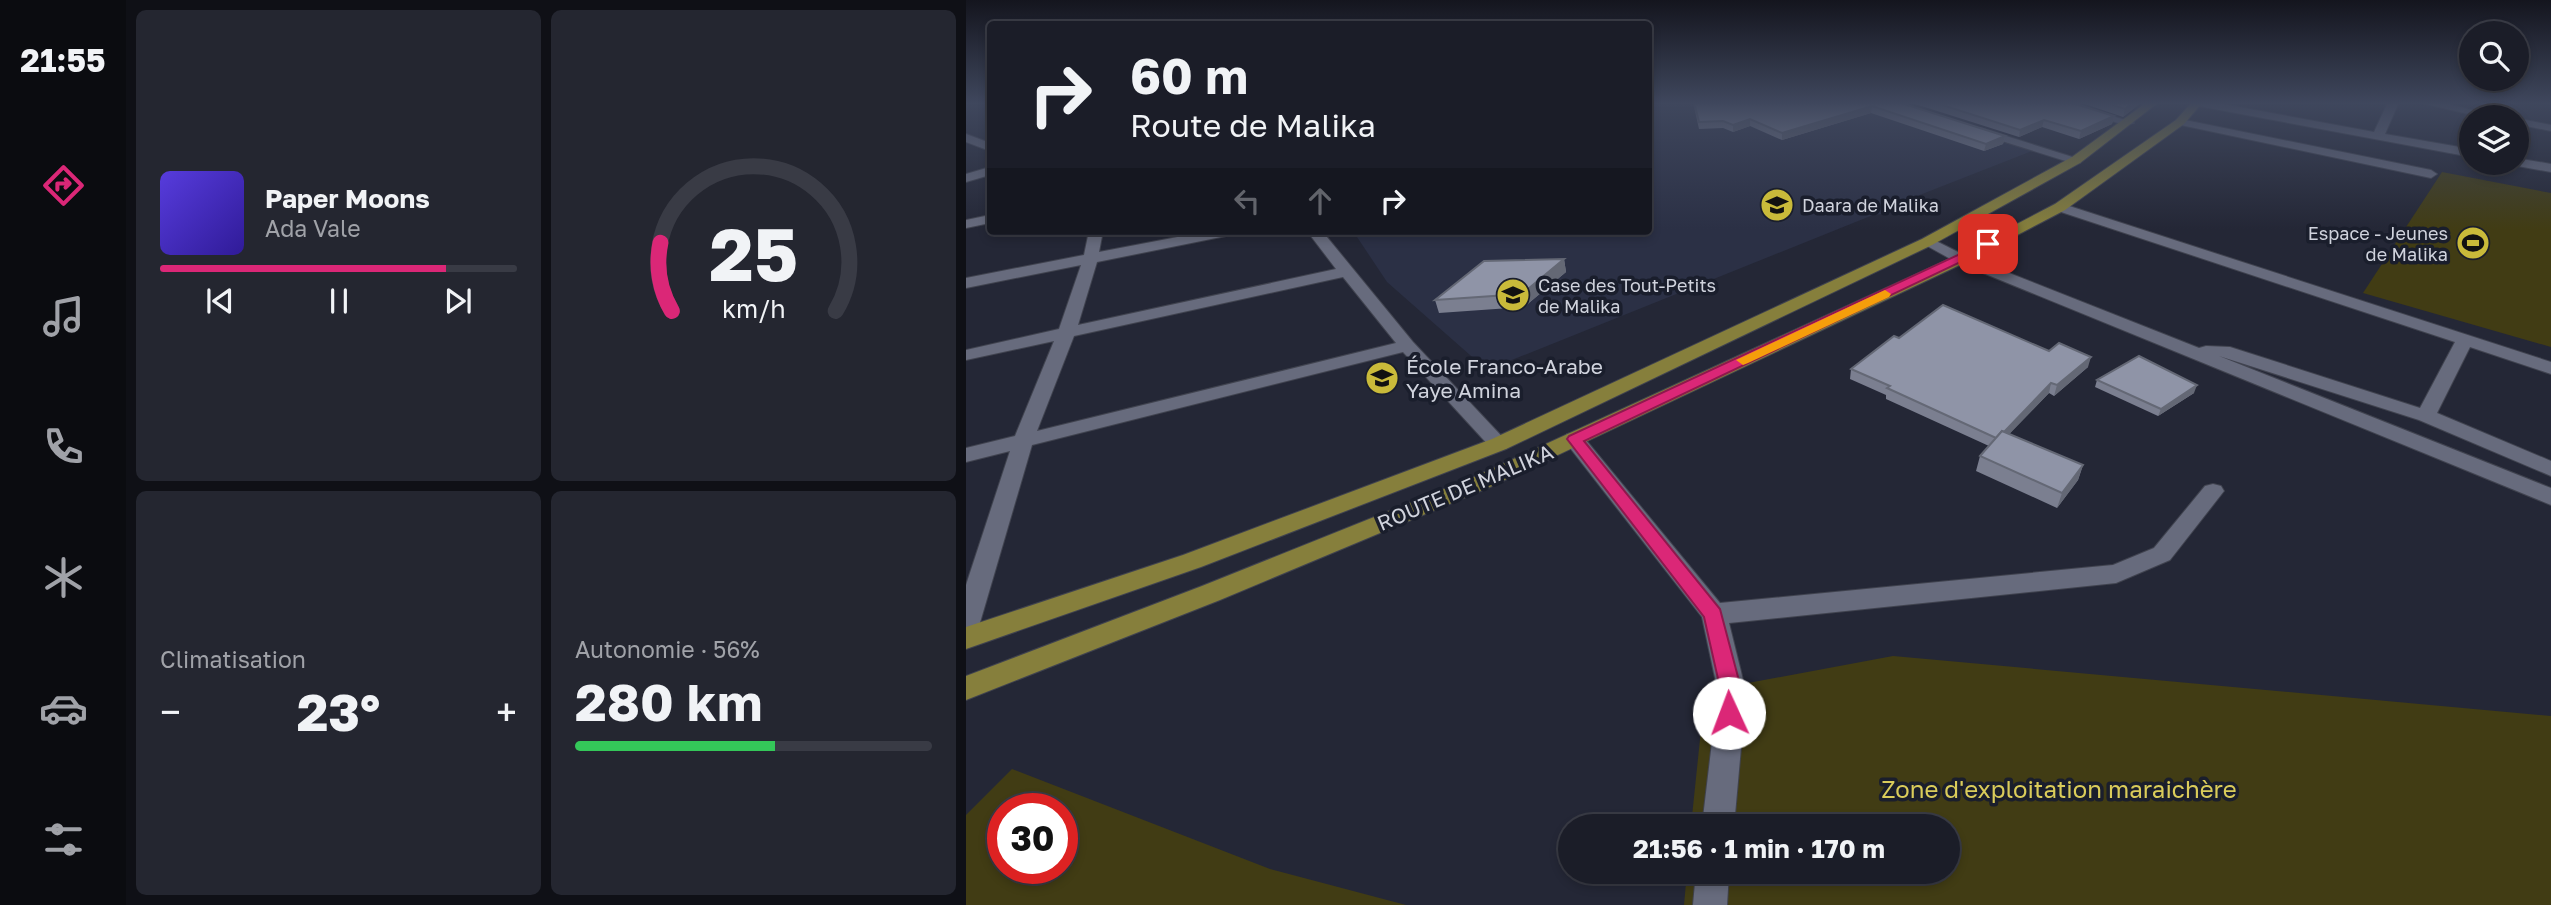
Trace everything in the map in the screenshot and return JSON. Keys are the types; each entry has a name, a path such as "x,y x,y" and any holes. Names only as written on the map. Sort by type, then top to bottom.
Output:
{"main road":[{"name":"ROUTE DE MALIKA","path":"966,638 1192,561 1499,444 1927,242 2076,160 2098,144"},
{"name":"ROUTE DE MALIKA","path":"966,688 1224,588 1482,482 1961,258 2060,207 2149,144"}],"street":[{"path":"2025,144 2076,160"},
{"path":"2287,144 2431,174"},
{"path":"2423,144 2459,151"},
{"path":"2529,164 2551,168"},
{"path":"966,178 987,172"},
{"path":"2060,207 2551,368"},
{"path":"966,224 987,220"},
{"path":"966,626 1023,441 1067,332 1093,258 1096,235"},
{"path":"966,283 1211,235"},
{"path":"1317,235 1408,346 1499,444"},
{"path":"1927,242 2551,497"},
{"path":"966,355 1347,271"},
{"path":"2426,416 2465,340"},
{"path":"966,455 1408,346"},
{"path":"2218,363 2206,351 2224,351 2426,416 2551,469"},
{"path":"1574,439 1713,614 1732,692 1719,814"},
{"path":"1713,614 2116,574 2162,554 2213,491"},
{"path":"1710,905 1712,884"}],"shaded area":[{"name":"Daara de Malika","path":"1652,144 2011,144 2032,151 1912,198 1900,212 1873,215 1487,370 1387,282 1356,235 1652,235"}],"green space":[{"name":"Espace - Jeunes de Malika","path":"2442,172 2551,193 2551,347 2363,293"},
{"name":"Zone d'exploitation maraichère","path":"1893,656 2551,716 2551,905 1684,905 1686,884 1960,884 1960,814 1692,814 1705,691"},
{"path":"1012,769 1074,793 988,793"},
{"path":"987,794 987,884 1078,884 1078,795 1270,869 1406,905 966,905 966,815"}],"building":[{"path":"1564,259 1522,294 1435,300 1484,261"},
{"path":"1943,305 2049,351 2059,343 2091,357 2057,385 2051,383 1996,438 1851,369 1894,336 1899,338"},
{"path":"2139,356 2197,385 2161,409 2097,380"},
{"path":"2002,431 2083,465 2062,493 1980,456"}],"slow traffic":[{"path":"1743,360 1885,294"}],"place":[{"name":"Daara de Malika","path":"1777,205"},
{"name":"Espace - Jeunes de Malika","path":"2473,243"},
{"name":"Case des Tout-Petits de Malika","path":"1513,295"},
{"name":"École Franco-Arabe Yaye Amina","path":"1382,378"}],"route":[{"path":"1729,713 1732,692 1713,614 1574,439 1988,244"}]}
